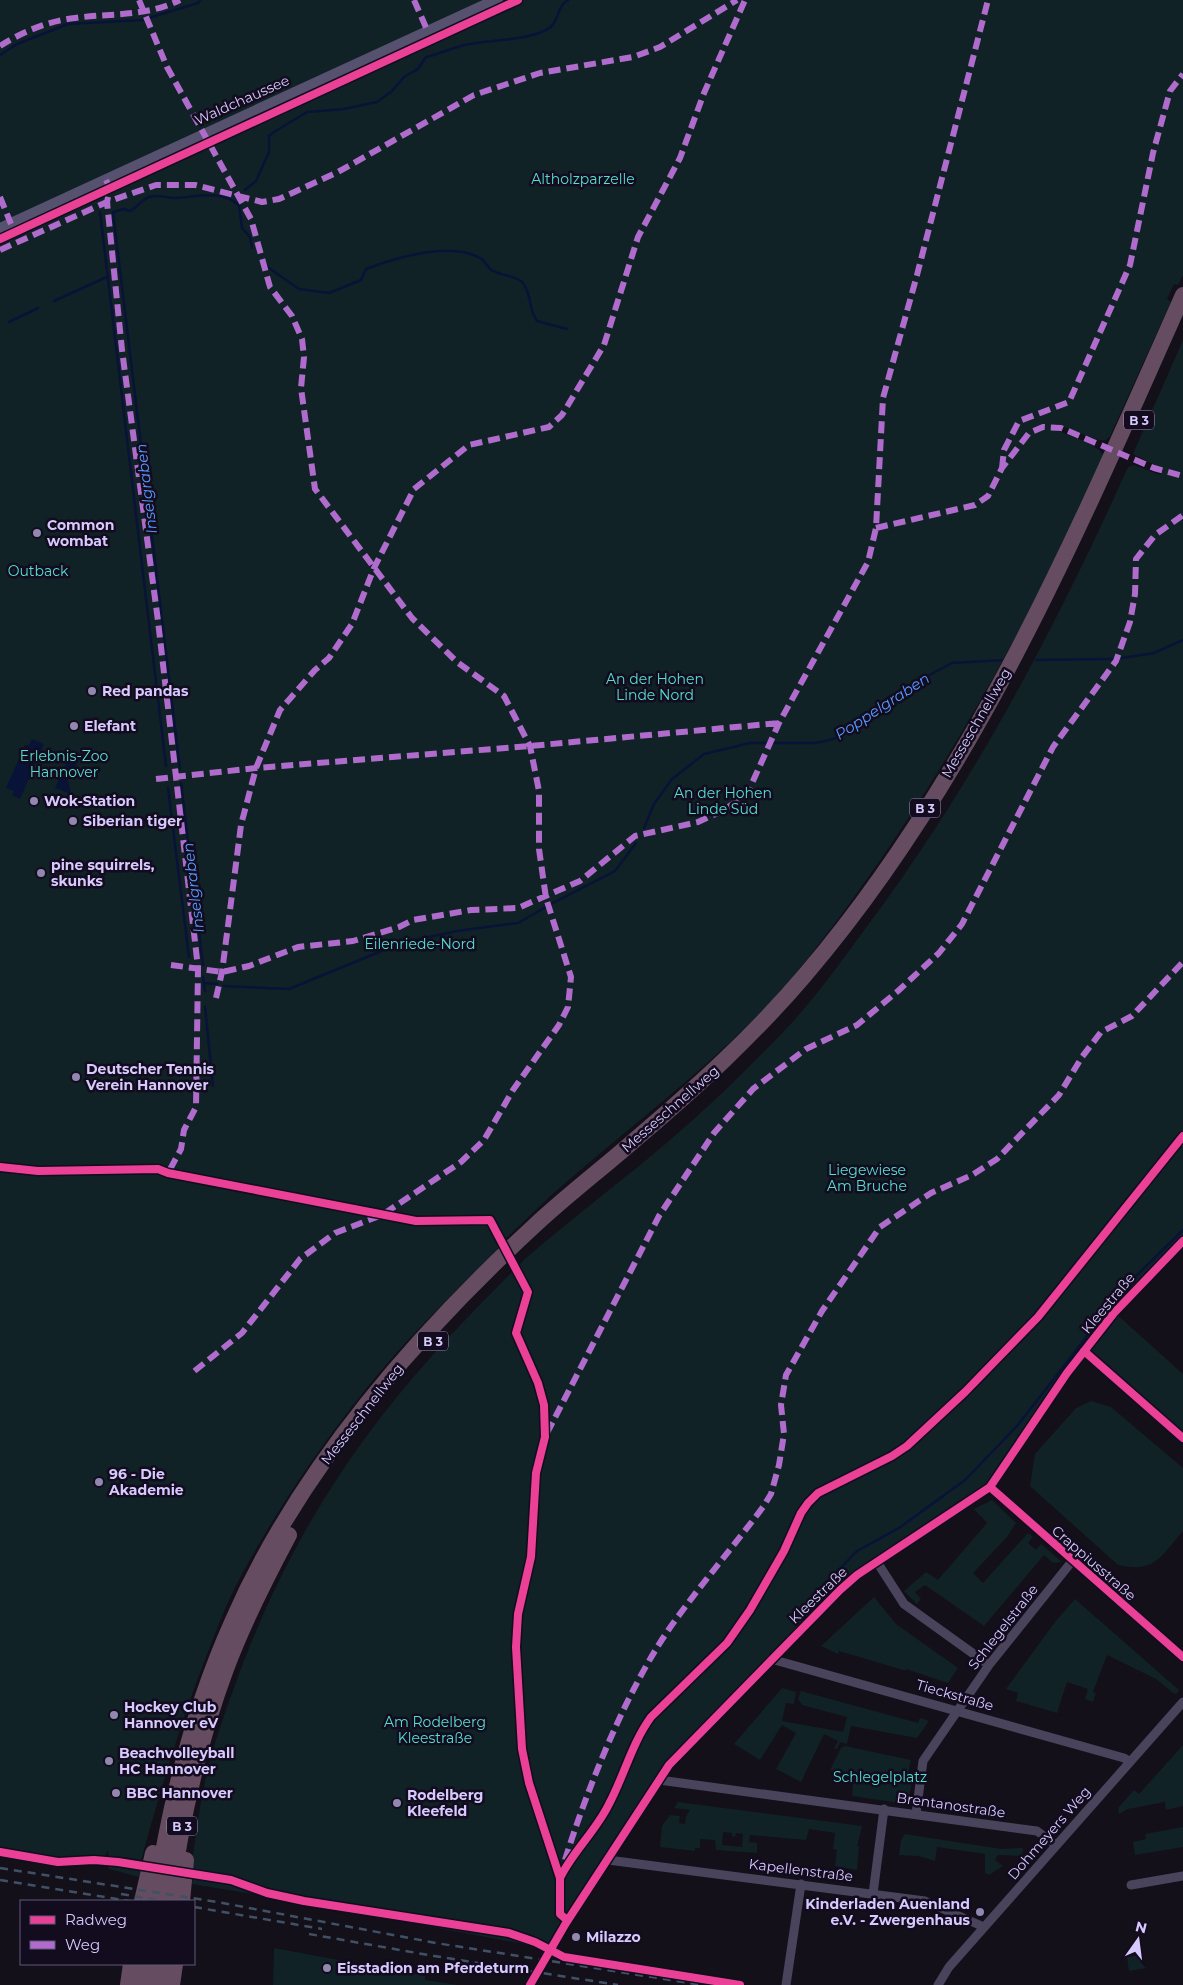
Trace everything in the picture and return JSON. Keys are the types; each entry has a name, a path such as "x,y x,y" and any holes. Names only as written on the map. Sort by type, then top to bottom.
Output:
{"highway":[{"name":"Messeschnellweg","path":"155,1900 176,1792 201,1701 244,1596 294,1508 357,1417 440,1318 534,1226 719,1066 804,976 882,875 959,754 1024,638 1085,516 1183,295"},
{"name":"Messeschnellweg","path":"170,1900 186,1803 226,1668 259,1594 302,1513 365,1422 447,1325 541,1232 726,1073 811,982 891,878 967,759 1033,643 1094,520 1183,319"},
{"path":"182,1900 200,1751"},
{"path":"142,1900 161,1822 176,1792"},
{"path":"128,1985 131,1965"},
{"path":"143,1985 146,1965"},
{"path":"158,1985 161,1965"},
{"path":"172,1985 176,1965"}],"street":[{"name":"Waldchaussee","path":"0,229 497,0"},
{"name":"Kleestraße","path":"530,1985 554,1942 668,1766 840,1590 877,1562 990,1487 1067,1373 1114,1312 1183,1241"},
{"name":"Crappiusstraße","path":"990,1487 1183,1657"},
{"name":"Schlegelstraße","path":"916,1814 923,1761 990,1665 1073,1560"},
{"path":"877,1562 904,1604 990,1665"},
{"name":"Tieckstraße","path":"771,1659 959,1710 1124,1758 1130,1762"},
{"name":"Dohmeyers Weg","path":"938,1985 949,1966 1183,1702"},
{"name":"Brentanostraße","path":"659,1780 1037,1831 1056,1845"},
{"path":"873,1894 884,1809"},
{"name":"Kapellenstraße","path":"608,1860 924,1901 984,1927"},
{"path":"1131,1885 1183,1876"},
{"path":"786,1985 801,1884"}],"green space":[{"path":"0,0 1183,0 1183,275 1178,285 1174,284 1167,299 1171,302 1110,436 1106,440 1098,440 1056,424 1055,430 1089,444 1104,456 1055,561 1001,663 944,762 913,811 853,899 793,977 760,1013 713,1058 549,1197 505,1239 494,1220 488,1224 499,1247 432,1314 384,1367 317,1453 255,1551 223,1613 180,1729 141,1860 124,1857 124,1866 141,1870 139,1877 109,1869 108,1850 105,1857 57,1859 0,1850"},
{"path":"1183,340 1183,1241 1114,1312 1183,1374 1183,1444 1082,1354 997,1478 857,1575 669,1765 550,1949 284,1899 192,1884 193,1878 234,1884 235,1878 193,1869 192,1861 199,1814 210,1760 235,1685 272,1595 293,1552 343,1470 370,1431 400,1393 452,1334 513,1271 516,1276 521,1272 519,1265 525,1259 685,1127 745,1071 787,1028 839,965 907,871 978,760 1042,645 1101,527 1128,467 1134,465 1160,475 1163,469 1133,454"},
{"path":"1091,1401 1111,1407 1183,1468 1183,1531 1156,1561 1149,1565 1131,1567 1118,1565 1030,1486 1035,1454 1076,1408"},
{"path":"992,1500 1016,1523 1007,1537 973,1573 983,1583 1028,1533 1033,1537 1028,1543 1036,1550 1041,1544 1062,1562 1053,1563 1044,1555 984,1626 925,1585 915,1592 921,1599 917,1604 904,1591 926,1572 938,1580 987,1523 974,1509"},
{"path":"874,1597 896,1624 958,1668 948,1683 906,1669 905,1671 839,1651 838,1654 821,1646"},
{"path":"1075,1599 1179,1690 1176,1694 1156,1679 1107,1655 1093,1692 1096,1693 1093,1702 1085,1699 1088,1689 1067,1682 1057,1713 1016,1701 1018,1693 1006,1689 1055,1622"},
{"path":"782,1688 796,1692 794,1704 786,1703 782,1721 843,1732 847,1717 802,1705 798,1699 801,1691 918,1723 920,1718 929,1721 917,1738 851,1726 847,1744 840,1742 837,1749 834,1748 838,1741 824,1734 801,1782 776,1769 796,1733 782,1725 760,1760 734,1744"},
{"path":"1183,1745 1183,1806 1166,1810 1165,1802 1128,1809 1119,1814 1118,1808 1134,1790 1139,1794"},
{"name":"Schlegelplatz","path":"845,1746 911,1760 908,1774 913,1776 908,1802 906,1804 852,1796 854,1774 830,1770 841,1748"},
{"path":"678,1802 862,1826 857,1846 859,1846 857,1870 835,1866 837,1850 833,1849 835,1833 809,1829 806,1840 750,1835 749,1842 757,1843 757,1853 716,1850 715,1840 700,1839 700,1848 695,1848 695,1851 660,1847 662,1826 670,1815 680,1816 679,1823 685,1824 686,1816 690,1810 674,1808","holes":["723,1832 732,1833 732,1836 735,1837 736,1833 743,1834 742,1847 722,1845"]},
{"path":"1183,1827 1183,1847 1135,1855 1133,1842 1146,1839 1145,1834"},
{"path":"905,1834 1001,1849 1023,1848 1022,1856 998,1855 995,1860 1003,1866 989,1875 985,1873 985,1854 937,1847 935,1861 919,1856 899,1855 901,1840"},
{"name":"Eisstadion am Pferdeturm","path":"274,1948 425,1976 425,1980 458,1985 273,1985"},
{"path":"1140,1955 1146,1968 1129,1971 1127,1957"}],"water":[{"path":"32,739 44,744 20,799 12,795 14,791 6,788 25,745 29,745"},
{"path":"69,756 79,760 68,780 71,794 55,788"}],"waterway":[{"path":"0,55 17,44 68,24 142,20 198,3 200,0"},
{"path":"245,190 256,181 269,152 269,136 307,112 344,109 377,102 392,91 404,77 418,69 426,57 464,45 537,34 554,24 561,6 568,0"},
{"name":"Inselgraben","path":"180,769 113,212 124,209 130,211 146,198 152,196 176,198 217,195 232,200 239,205 242,228 250,237 252,248"},
{"path":"100,212 166,766"},
{"path":"266,266 299,289 329,293 361,280 366,269 392,260 438,251 468,253 482,259 493,271 516,278 522,282 537,321 567,329"},
{"path":"54,301 109,276"},
{"path":"9,322 38,308"},
{"name":"Poppelgraben","path":"1122,658 1154,653 1183,640"},
{"name":"Poppelgraben","path":"1036,660 1112,659"},
{"name":"Poppelgraben","path":"644,828 654,804 672,779 704,754 750,743 815,743 834,739 890,704 902,692 920,680 952,663 1005,660"},
{"name":"Inselgraben","path":"181,783 203,965"},
{"path":"168,788 189,957"},
{"name":"Poppelgraben","path":"551,904 615,871 636,843"},
{"name":"Poppelgraben","path":"224,986 289,989 401,943 457,931 518,923 546,907"},
{"name":"Inselgraben","path":"203,977 205,991"},
{"name":"Poppelgraben","path":"204,983 217,984"},
{"path":"205,1007 213,1086"},
{"path":"801,1609 857,1551 899,1528 965,1480 1018,1425 1126,1286 1183,1230"}],"railway":[{"path":"0,1868 217,1902 436,1943 702,1985"},
{"path":"0,1880 123,1900"},
{"path":"121,1894 157,1900"},
{"path":"195,1907 322,1929"},
{"path":"309,1934 618,1985"}],"marked path":[{"path":"139,0 167,67 251,219 270,287 292,316 302,339 304,357 301,388 315,489 412,618 457,662 504,696 530,746 539,791 539,849 546,898 571,977 568,1007 559,1025 513,1090 484,1140 461,1162 382,1215 335,1233 300,1259 242,1333 192,1373"},
{"path":"0,46 17,36 45,24 75,18 141,12 180,0"},
{"path":"414,0 428,32"},
{"path":"0,250 107,202 156,185 195,185 262,202 279,199 338,172 474,95 540,73 633,57 660,47 737,0"},
{"path":"216,998 222,972 241,825 256,768 280,710 315,670 329,658 352,624 374,568 414,489 469,445 549,427 562,415 604,345 638,237 680,158 704,93 745,0"},
{"path":"171,965 222,972 249,966 298,947 353,941 399,927 413,920 471,910 518,908 580,881 635,836 698,822 720,812 741,799 749,790 779,723 868,562 876,528 883,398 988,0"},
{"path":"1002,468 1004,450 1019,421 1069,402 1130,265 1153,153 1170,91 1183,74"},
{"path":"106,180 110,188 107,202 122,350 158,621 198,968 196,1107 184,1130 181,1149 168,1173"},
{"path":"0,197 11,224"},
{"path":"876,528 975,505 988,496 1002,468 1029,433 1043,427 1061,428 1154,468 1183,476"},
{"path":"547,1433 659,1216 714,1133 753,1089 806,1049 857,1025 898,991 939,953 962,924 1053,747 1116,661 1130,622 1135,594 1136,559 1155,535 1183,515"},
{"path":"156,779 256,768 530,746 779,723"},
{"path":"565,1860 585,1800 611,1736 641,1675 674,1622 752,1522 771,1494 779,1465 784,1434 781,1405 786,1375 822,1311 880,1227 931,1193 972,1175 997,1159 1059,1095 1082,1057 1101,1032 1132,1016 1183,962"}],"cycle path":[{"path":"0,239 518,0"},
{"path":"560,1878 571,1859 604,1814 644,1727 651,1717 727,1643 750,1610 784,1551 801,1513 808,1503 818,1493 892,1456 907,1446 965,1392 1038,1317 1183,1136"},
{"path":"0,1167 38,1171 158,1169 168,1173 416,1221 490,1220 528,1292 516,1333 538,1383 544,1405 545,1437 536,1473 531,1557 518,1614 516,1647 522,1749 529,1783 560,1878 560,1914 567,1920"},
{"path":"530,1985 566,1923 669,1765 840,1590 857,1575 990,1487 1067,1373 1114,1313 1183,1241"},
{"path":"1084,1351 1183,1438"},
{"path":"990,1487 1183,1657"},
{"path":"0,1852 58,1862 94,1860 118,1862 231,1880 267,1893 304,1901 509,1933 535,1942 564,1957 740,1985"}],"place":[{"name":"Common wombat","path":"37,533"},
{"name":"Red pandas","path":"92,691"},
{"name":"Elefant","path":"74,726"},
{"name":"Wok-Station","path":"34,801"},
{"name":"Siberian tiger","path":"73,821"},
{"name":"pine squirrels, skunks","path":"41,873"},
{"name":"Deutscher Tennis Verein Hannover","path":"76,1077"},
{"name":"96 - Die Akademie","path":"99,1482"},
{"name":"Hockey Club Hannover eV","path":"114,1715"},
{"name":"Beachvolleyball HC Hannover","path":"109,1761"},
{"name":"BBC Hannover","path":"116,1793"},
{"name":"Rodelberg Kleefeld","path":"397,1803"},
{"name":"Kinderladen Auenland e.V. - Zwergenhaus","path":"980,1912"},
{"name":"Milazzo","path":"576,1937"},
{"name":"Eisstadion am Pferdeturm","path":"327,1968"}],"park label":[{"name":"Altholzparzelle","path":"583,179"},
{"name":"Outback","path":"38,571"},
{"name":"An der Hohen Linde Nord","path":"655,688"},
{"name":"Erlebnis-Zoo Hannover","path":"64,764"},
{"name":"An der Hohen Linde Süd","path":"723,802"},
{"name":"Eilenriede-Nord","path":"420,944"},
{"name":"Liegewiese Am Bruche","path":"867,1178"},
{"name":"Am Rodelberg Kleestraße","path":"435,1730"}]}
